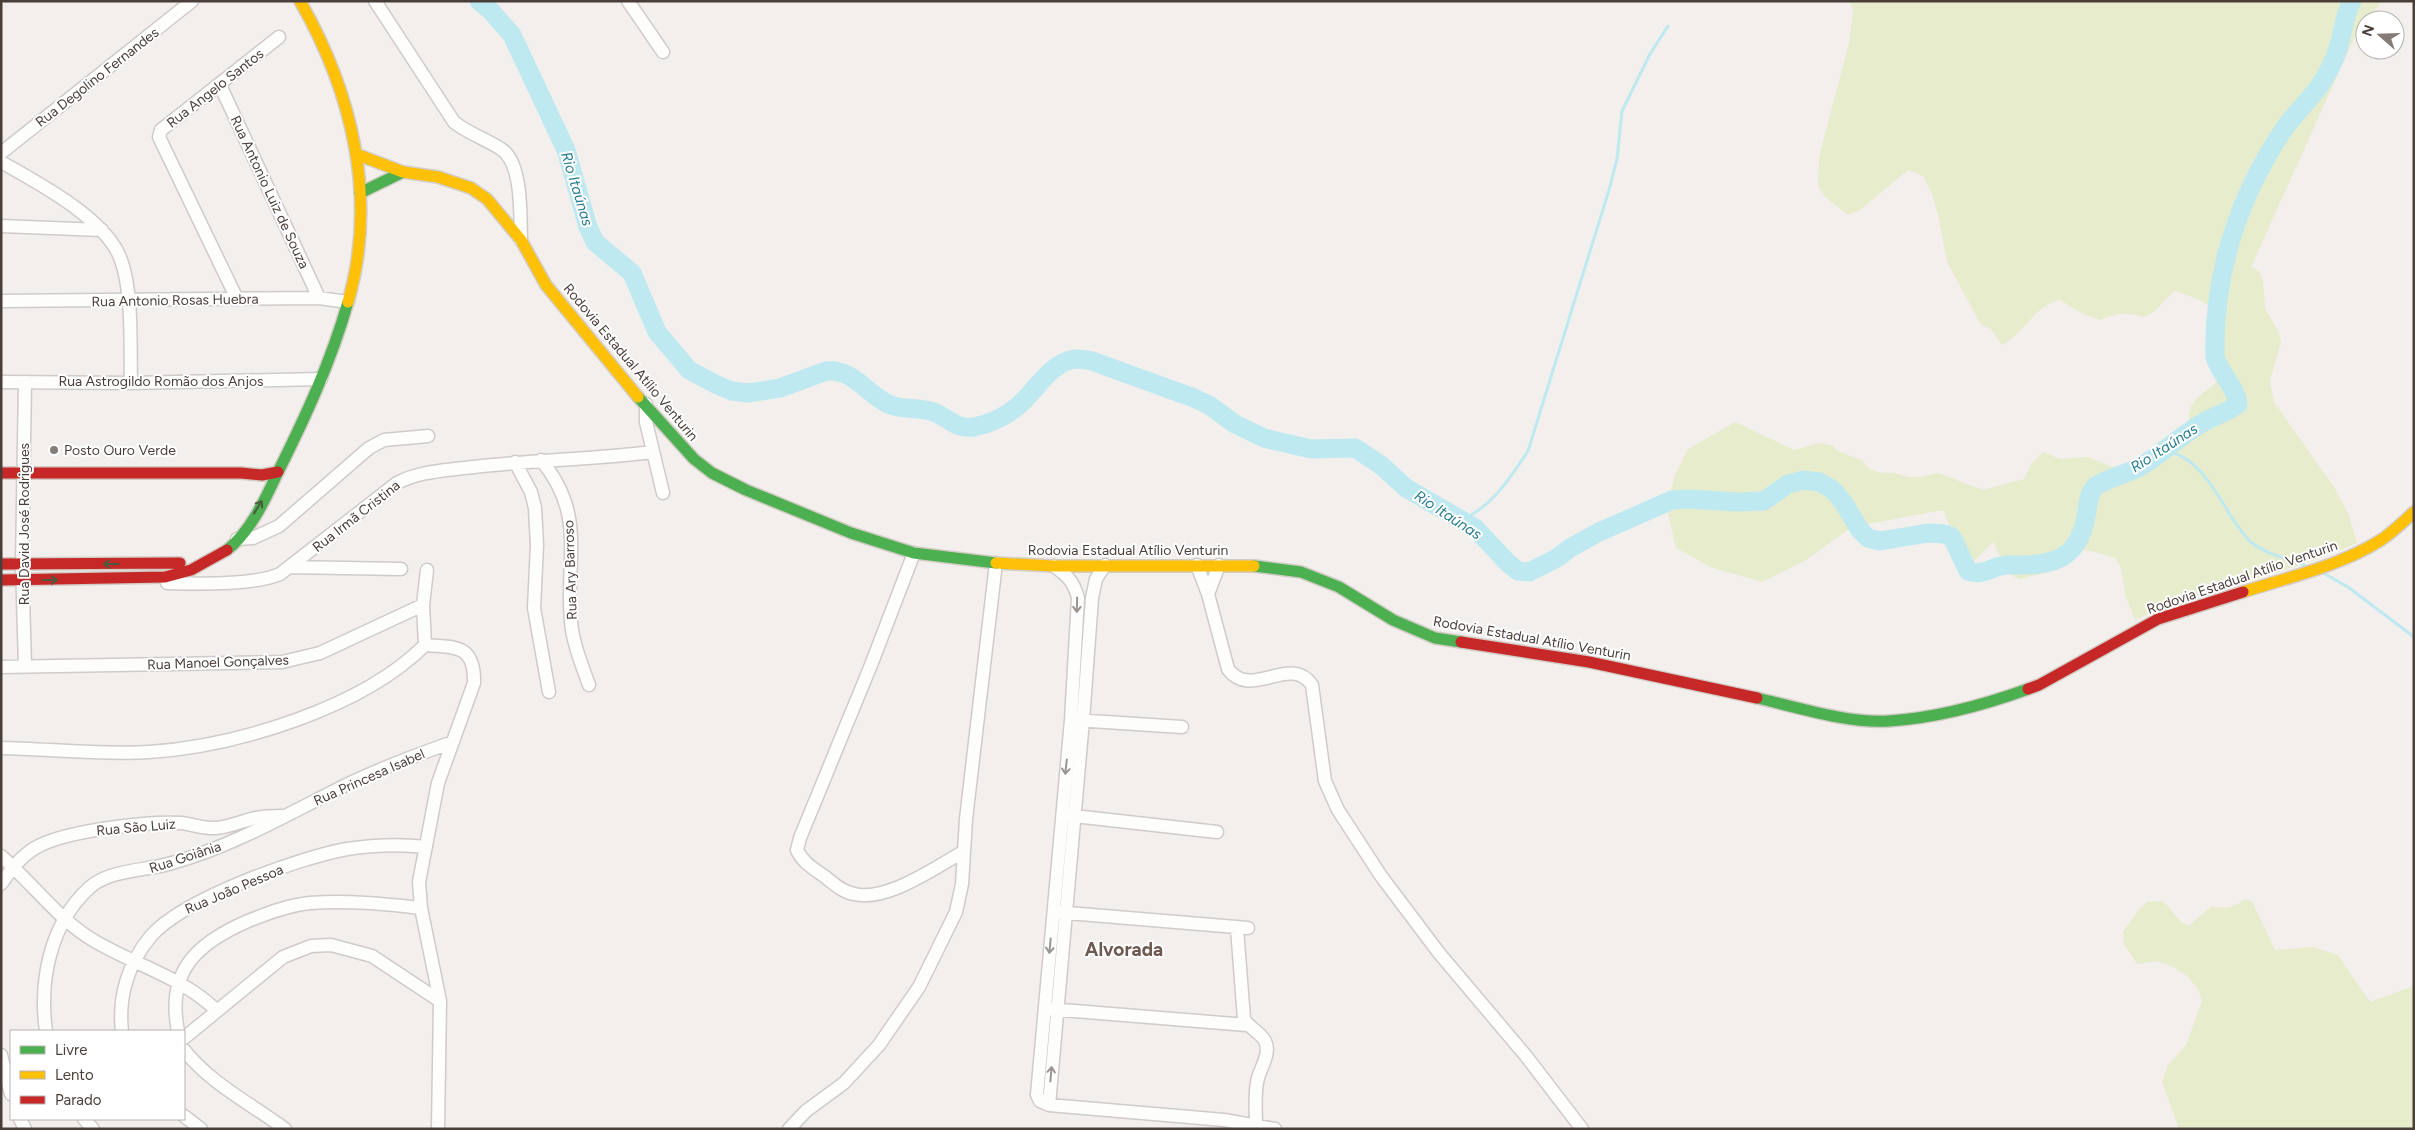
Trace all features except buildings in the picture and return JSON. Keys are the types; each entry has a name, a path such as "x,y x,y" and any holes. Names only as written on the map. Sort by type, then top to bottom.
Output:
{"main road":[{"path":"1,580 147,579 181,574 220,554 237,539 278,473 321,379 348,302 360,241 360,192 356,154 333,70 300,1"},
{"name":"Rodovia Estadual Atílio Venturin","path":"356,154 403,172 438,177 471,188 487,199 521,240 546,285 566,311 673,438 694,459 712,472 746,490 851,533 914,553 996,563 1054,566 1219,565 1270,567 1314,576 1339,587 1393,620 1434,638 1627,670 1835,716 1888,721 1933,714 1997,700 2039,685 2158,619 2334,562 2365,550 2383,539 2414,512"},
{"path":"360,192 403,172"},
{"path":"240,473 260,469 271,464 294,439"},
{"path":"1,473 240,473 262,475 278,473"},
{"path":"1,564 178,563 195,566"}],"street":[{"name":"Rua Degolino Fernandes","path":"1,153 192,1"},
{"path":"376,1 454,122 472,135 509,154 513,163 519,194 521,240"},
{"path":"628,1 663,52"},
{"name":"Rua Angelo Santos","path":"237,299 160,144 159,138 161,130 279,37"},
{"name":"Rua Antonio Luiz de Souza","path":"220,85 319,298"},
{"path":"1,162 66,202 102,230 122,261 128,300 131,383"},
{"path":"1,226 102,230"},
{"name":"Rua Antonio Rosas Huebra","path":"1,301 319,298 348,302"},
{"name":"Rua Astrogildo Romão dos Anjos","path":"1,382 131,383 321,379"},
{"name":"Rua David José Rodrigues","path":"25,382 22,564 25,666"},
{"path":"646,404 646,422 663,493"},
{"path":"237,539 252,538 279,526 369,448 384,440 428,436"},
{"name":"Rua Irmã Cristina","path":"147,579 170,584 269,578 289,567 397,483 412,475 514,462 602,459 652,452"},
{"name":"Rua Ary Barroso","path":"541,460 552,474 567,505 572,549 570,574 572,632 589,686"},
{"path":"514,462 531,492 535,508 537,544 534,608 549,692"},
{"path":"914,553 800,838 797,850 804,861 841,889 863,896 895,888 962,852"},
{"path":"789,1129 806,1111 844,1083 872,1054 920,987 956,912 962,884 962,852 996,563"},
{"path":"146,564 147,579"},
{"path":"1105,565 1096,579 1092,598 1077,720 1051,1009 1037,1094 1040,1101 1049,1105 1224,1120 1274,1129"},
{"path":"1197,565 1208,594 1228,669 1233,676 1249,682 1300,673 1307,677 1312,685 1325,781 1338,810 1381,876 1438,953 1526,1056 1582,1129"},
{"path":"1208,594 1219,565"},
{"path":"1054,566 1068,576 1076,588 1078,598 1077,720"},
{"path":"289,567 401,569"},
{"path":"425,645 422,605 428,570"},
{"name":"Rua Manoel Gonçalves","path":"1,667 282,662 320,653 422,605"},
{"path":"1,748 122,752 174,749 213,742 274,726 347,698 400,666 425,645 461,649 468,654 473,662 474,683 438,783 419,882 421,908 440,1001 438,1129"},
{"path":"1077,720 1182,727"},
{"name":"Rua Princesa Isabel","path":"287,816 345,786 410,757 453,742"},
{"path":"1068,815 1217,832"},
{"name":"Rua São Luiz","path":"1,884 14,867 36,847 89,831 164,823 181,823 212,828 224,827 259,817 287,816"},
{"name":"Rua Goiânia","path":"46,1030 44,987 55,940 66,918 89,889 107,878 175,862 235,840 287,816"},
{"name":"Rua João Pessoa","path":"122,1030 122,995 134,962 151,936 170,919 194,904 301,861 345,850 384,845 426,846"},
{"path":"1,856 87,936 198,994 217,1011"},
{"path":"178,1030 175,1008 179,984 192,957 214,937 260,916 288,906 345,902 421,908"},
{"path":"1059,912 1242,928 1243,1015 1247,1025"},
{"path":"185,1037 283,957 311,946 348,948 372,956 440,1001"},
{"path":"1051,1009 1247,1025 1262,1036 1267,1045 1267,1054 1257,1081 1256,1125"},
{"path":"185,1051 199,1068 220,1085 285,1129"},
{"path":"1,1055 10,1090"},
{"path":"185,1117 201,1129"}],"green space":[{"path":"1850,1 2383,1 2374,10 2355,10 2355,36 2251,267 2259,271 2263,281 2265,308 2279,333 2281,343 2270,380 2274,402 2334,487 2349,515 2357,543 2302,564 2190,599 2135,620 2126,598 2121,567 2115,558 2089,551 2076,551 2070,554 2058,570 2019,579 2009,574 1993,542 1967,568 1943,510 1852,527 1806,560 1762,582 1710,567 1676,548 1667,510 1674,477 1688,449 1735,422 1794,450 1819,443 1833,446 1837,451 1862,460 1867,467 1877,472 1894,473 1908,477 1921,477 1938,473 1983,490 2024,479 2031,464 2043,452 2060,459 2088,457 2128,473 2168,449 2193,442 2189,426 2189,414 2192,405 2227,370 2216,340 2219,321 2215,310 2187,295 2174,291 2155,311 2144,317 2122,314 2101,320 2085,315 2060,300 2043,308 2017,334 2002,345 1991,329 1981,325 1947,262 1939,219 1932,194 1923,176 1908,170 1860,210 1848,215 1824,196 1818,185 1819,157 1849,43 1853,11"},
{"path":"2245,899 2252,901 2275,950 2313,947 2338,955 2370,1002 2414,986 2414,1129 2179,1129 2162,1082 2168,1065 2186,1045 2202,1001 2198,989 2187,976 2175,968 2158,961 2137,964 2124,944 2123,932 2139,909 2147,902 2163,901 2180,921 2188,926 2212,906 2229,907"}],"waterway":[{"name":"Rio Itaúnas","path":"479,1 491,11 512,35 566,150 588,227 595,242 632,273 657,332 689,370 732,391 748,393 780,388 826,371 835,371 851,377 888,404 930,411 963,427 974,427 986,424 1013,410 1059,365 1076,359 1092,361 1194,398 1209,405 1235,424 1264,438 1311,449 1355,448 1382,466 1406,488 1475,528 1518,571 1529,572 1557,558 1570,548 1599,532 1672,500 1764,501 1788,484 1804,480 1819,482 1833,490 1843,502 1860,530 1868,538 1880,541 1928,533 1944,534 1952,537 1968,571 1978,573 2008,565 2051,562 2062,557 2078,541 2083,528 2089,497 2096,486 2106,480 2138,468 2196,427 2238,404 2237,398 2215,357 2218,296 2232,238 2241,209 2268,155 2284,129 2315,92 2330,69 2352,1"},
{"path":"1461,520 1482,508 1491,500 1528,451 1609,190 1617,159 1622,111 1650,54 1668,26"},
{"path":"2164,450 2179,455 2202,473 2251,543 2265,551 2304,565"},
{"path":"2325,574 2348,587 2414,637"}],"traffic: fast":[{"path":"360,193 403,172"},
{"path":"227,550 250,525 298,432 334,346 348,302"},
{"path":"638,397 694,459 712,473 746,490 851,533 914,553 996,563"},
{"path":"1254,566 1301,572 1339,587 1393,620 1435,638 1461,642"},
{"path":"1757,698 1857,720 1889,721 1959,710 2028,689"}],"traffic: slow":[{"path":"300,1 334,72 346,109 355,147 360,185 360,224 357,263 348,302"},
{"path":"356,154 403,172 438,177 471,188 487,199 521,240 546,285 638,397"},
{"path":"2243,592 2349,557 2381,540 2414,512"},
{"path":"996,563 1054,566 1254,566"}],"traffic: jam":[{"path":"1,473 241,473 262,475 278,472"},
{"path":"1,580 165,577 191,570 227,550"},
{"path":"1,564 180,563"},
{"path":"2028,689 2039,685 2158,619 2243,592"},
{"path":"1461,642 1589,662 1757,698"}],"place":[{"name":"Posto Ouro Verde","path":"54,450"}],"district":[{"name":"Alvorada","path":"1124,949"}]}
